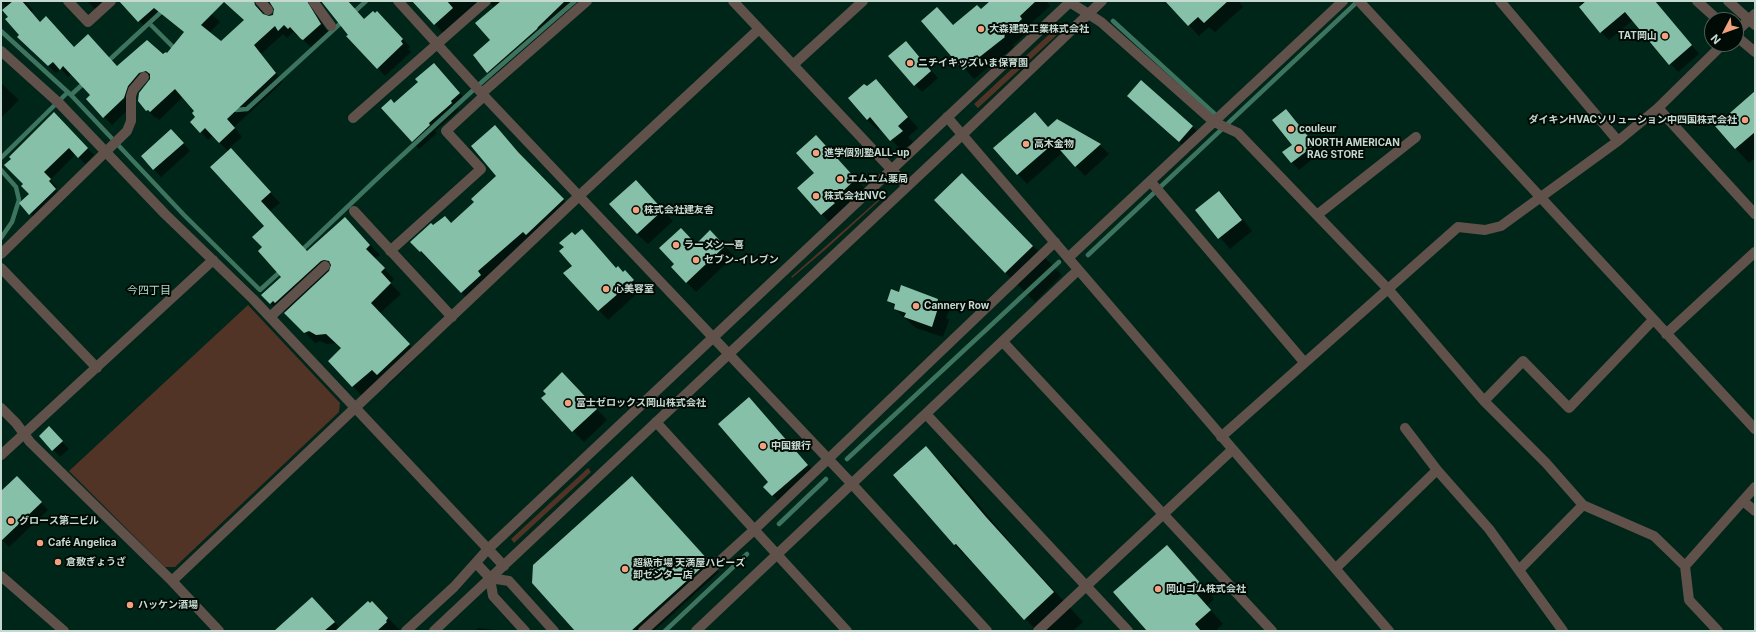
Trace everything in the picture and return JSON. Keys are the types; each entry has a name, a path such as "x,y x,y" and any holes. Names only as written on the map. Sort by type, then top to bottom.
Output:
{"street":[{"path":"68,1 88,22 111,1"},
{"path":"260,1 268,10"},
{"path":"313,1 331,26"},
{"path":"398,1 480,91 713,339 852,484 987,631"},
{"path":"353,118 486,1"},
{"path":"390,251 481,169 446,131 480,91 587,1"},
{"path":"733,1 908,186"},
{"path":"794,64 863,1"},
{"path":"406,631 454,587 488,549 713,339 1069,1 1101,22 1220,123 1238,133 1388,289 1484,401 1546,463 1583,505 1654,536 1686,566 1689,600 1718,631"},
{"path":"434,631 908,186 1102,1"},
{"path":"1068,258 1156,187 1343,1"},
{"path":"1500,1 1618,141"},
{"path":"1697,1 1709,12"},
{"path":"1728,1 1753,20 1744,26"},
{"path":"1360,3 1542,197 1653,320 1755,429"},
{"path":"172,581 579,196 759,29"},
{"path":"1744,43 1755,52"},
{"path":"2,52 58,102 107,150 165,214 270,317 356,407 504,566"},
{"path":"1221,437 1458,227 1485,230 1502,226 1618,141 1658,108 1715,52"},
{"path":"1,254 127,131 131,121 131,96 133,90 144,77"},
{"path":"1658,108 1755,214"},
{"path":"947,116 1232,450 1336,568 1386,630"},
{"path":"1317,215 1416,137"},
{"path":"1156,187 1304,362"},
{"path":"354,211 452,317"},
{"path":"643,631 754,530 1055,242"},
{"path":"1666,334 1755,252"},
{"path":"1,455 213,260"},
{"path":"270,317 325,266"},
{"path":"1,268 96,368"},
{"path":"696,631 1078,270"},
{"path":"1484,401 1523,361 1569,408 1653,320"},
{"path":"1003,342 1272,631"},
{"path":"1,408 65,478 172,581 220,631"},
{"path":"926,414 1128,631"},
{"path":"656,422 847,631"},
{"path":"1405,428 1437,470 1489,529 1563,631"},
{"path":"1038,631 1232,450"},
{"path":"1336,568 1437,470"},
{"path":"1686,566 1755,487"},
{"path":"1743,501 1755,511"},
{"path":"1519,570 1583,505"},
{"path":"476,563 490,578 493,596 525,631"},
{"path":"1,576 64,631"},
{"path":"490,578 509,581 554,631"}],"shaded area":[{"path":"1056,28 1060,32 978,108 974,104"},
{"path":"879,199 880,200 826,249 792,278 791,277"},
{"path":"248,305 340,403 339,412 175,567 165,567 69,471"},
{"path":"588,468 591,472 514,543 511,539"}],"building":[{"path":"13,1 22,1 40,22 46,16 74,47 88,34 117,66 147,40 163,54 166,52 167,53 184,32 154,8 138,22 119,1 254,1 255,5 263,14 269,16 273,15 274,9 269,1 307,1 321,24 303,40 290,27 288,29 284,25 278,31 275,26 254,45 276,73 227,119 235,128 219,143 205,128 200,133 190,122 195,117 192,113 194,111 175,89 150,112 148,110 146,111 138,101 139,93 150,79 150,74 146,71 139,73 128,86 124,98 103,118 86,99 90,95 63,66 60,70 53,62 48,66 17,37 19,35 5,19 8,17 2,10","holes":["224,2 244,20 221,41 201,25"]},
{"path":"321,1 348,1 364,19 373,11 375,13 377,11 403,39 401,41 403,44 377,69 346,36 348,35"},
{"path":"412,1 447,1 453,8 434,25"},
{"path":"501,1 565,1 537,29 487,73 473,55 490,40 475,23"},
{"path":"990,1 1036,1 1020,16 1022,19 1004,36 1005,37 963,70 921,21 937,7 953,25 977,5 981,9"},
{"path":"1165,1 1228,1 1204,23 1198,17 1188,26"},
{"path":"1586,1 1655,1 1692,45 1669,65 1625,12 1600,33 1579,7"},
{"path":"906,41 931,71 914,86 888,56"},
{"path":"434,63 460,93 451,101 452,103 429,123 430,125 412,142 381,108 391,99 394,103 418,82 415,79"},
{"path":"876,79 908,117 898,126 903,131 890,141 870,117 867,120 848,98 864,84 867,86"},
{"path":"1141,80 1193,126 1179,142 1127,96"},
{"path":"1755,91 1755,132 1735,149 1715,126"},
{"path":"1286,109 1315,145 1291,163 1282,152 1292,145 1272,120"},
{"path":"54,112 88,148 78,158 69,148 44,172 51,179 49,181 56,189 29,215 19,203 29,194 21,186 23,184 4,165 11,159 9,157"},
{"path":"1035,112 1048,127 1057,119 1101,144 1075,167 1054,143 1017,175 993,148"},
{"path":"495,125 518,152 564,199 526,235 523,232 478,271 481,275 461,293 421,251 420,252 410,242 431,223 433,225 445,216 451,223 474,202 471,199 496,176 471,146"},
{"path":"171,129 184,143 153,170 141,156"},
{"path":"816,135 856,179 832,201 835,203 821,215 797,188 814,173 796,153"},
{"path":"231,148 271,192 261,201 307,251 345,217 370,245 366,249 385,268 381,272 391,283 371,303 410,344 377,375 372,370 352,387 328,361 341,348 326,334 316,335 309,331 304,333 284,313 329,271 331,265 329,261 321,261 275,303 273,301 270,304 261,295 281,277 258,251 262,247 252,237 264,226 210,167"},
{"path":"962,173 1033,246 1005,273 934,200"},
{"path":"636,180 663,210 637,234 609,204"},
{"path":"1219,191 1242,220 1218,239 1195,210"},
{"path":"681,228 696,244 710,230 725,246 686,283 671,267 674,264 659,248"},
{"path":"582,229 616,268 618,266 623,272 625,270 634,280 598,311 563,273 572,266 559,251 564,247 559,243 572,232 575,235"},
{"name":"Cannery Row","path":"901,285 938,299 936,308 938,308 932,327 904,317 906,313 894,309 895,304 887,301 891,289 899,292"},
{"path":"562,372 597,409 572,432 541,398 546,394 543,391"},
{"path":"749,397 808,465 772,496 763,487 768,482 718,424"},
{"path":"49,426 63,441 52,451 39,436"},
{"path":"926,446 986,517 1054,592 1024,620 956,544 954,545 893,475"},
{"name":"グロース第二ビル","path":"17,476 42,502 1,541 1,491"},
{"path":"632,476 709,561 631,631 575,631 532,583 533,565"},
{"path":"1167,545 1202,585 1195,592 1211,610 1195,624 1201,631 1147,631 1113,592"},
{"path":"312,597 335,622 324,631 274,631"},
{"path":"368,601 370,603 372,601 388,618 386,621 387,622 377,631 335,631"}],"waterway":[{"path":"106,63 173,1"},
{"path":"352,14 366,1"},
{"path":"300,252 483,81 575,1"},
{"path":"1088,255 1358,1"},
{"path":"232,106 236,110 247,109 343,21"},
{"path":"1113,21 1218,117"},
{"path":"149,23 176,50"},
{"path":"1,31 71,95 184,215 260,290 282,270"},
{"path":"71,95 85,82"},
{"path":"1,158 68,92"},
{"path":"1,170 16,187 19,200 12,222 1,238"},
{"path":"847,459 1059,262"},
{"path":"779,524 826,479"},
{"path":"665,631 747,554"}],"place":[{"name":"大森建設工業株式会社","path":"981,29"},
{"name":"TAT岡山","path":"1665,36"},
{"name":"ニチイキッズいま保育園","path":"910,63"},
{"name":"ダイキンHVACソリューション中四国株式会社","path":"1745,120"},
{"name":"couleur","path":"1291,129"},
{"name":"高木金物","path":"1026,144"},
{"name":"NORTH AMERICAN RAG STORE","path":"1299,149"},
{"name":"進学個別塾ALL-up","path":"816,153"},
{"name":"エムエム薬局","path":"840,179"},
{"name":"株式会社NVC","path":"816,196"},
{"name":"株式会社建友舎","path":"636,210"},
{"name":"ラーメン一喜","path":"676,245"},
{"name":"セブン-イレブン","path":"696,260"},
{"name":"心美容室","path":"606,289"},
{"name":"Cannery Row","path":"916,306"},
{"name":"富士ゼロックス岡山株式会社","path":"568,403"},
{"name":"中国銀行","path":"763,446"},
{"name":"グロース第二ビル","path":"11,521"},
{"name":"Café Angelica","path":"40,543"},
{"name":"倉敷ぎょうざ","path":"58,562"},
{"name":"超級市場 天満屋ハピーズ 卸センター店","path":"625,569"},
{"name":"岡山ゴム株式会社","path":"1158,589"},
{"name":"ハッケン酒場","path":"130,605"}],"district":[{"name":"今四丁目","path":"149,291"}]}
